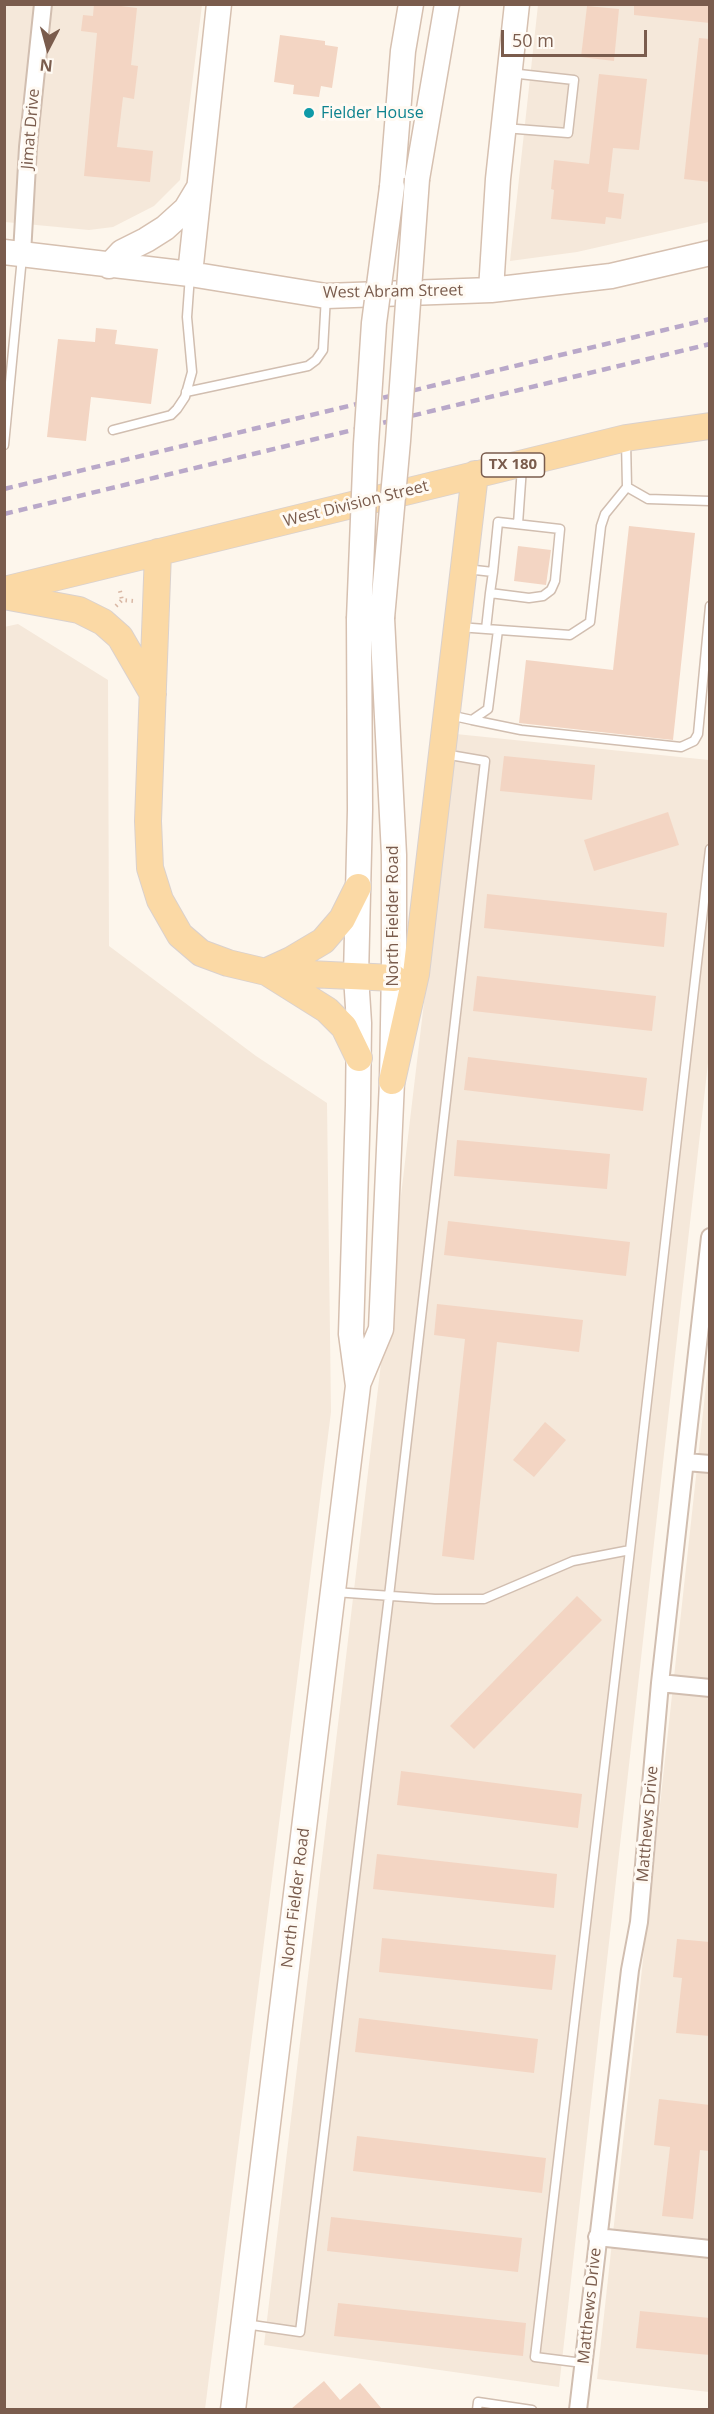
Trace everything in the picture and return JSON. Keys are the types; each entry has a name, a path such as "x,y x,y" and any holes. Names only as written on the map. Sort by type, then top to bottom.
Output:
{"main road":[{"path":"190,274 219,4"},
{"name":"North Fielder Road","path":"233,2409 358,1386 351,1334 358,1058 356,976 358,887 370,618 366,444 374,323 392,187 403,51 411,4"},
{"name":"North Fielder Road","path":"358,1386 381,1329 392,1081 394,978 394,855 370,618 398,441 417,179 447,4"},
{"path":"491,290 517,4"},
{"path":"109,266 122,252 165,228 186,209 199,187"},
{"name":"West Abram Street","path":"13,253 190,274 326,296 491,290 611,276 710,253"},
{"name":"West Division Street","path":"4,590 626,438 710,426"},
{"path":"392,1081 416,974 475,474"},
{"path":"158,552 149,833 150,868 160,900 180,935 201,953 228,963 266,972 394,978"},
{"path":"4,596 79,610 103,622 120,637 153,695"},
{"path":"266,972 323,941 342,919 358,887"},
{"path":"266,972 327,1010 344,1027 358,1058"}],"street":[{"name":"Jimat Drive","path":"13,253 28,147 43,4"},
{"name":"Matthews Drive","path":"578,2409 630,1970 639,1922 660,1683 706,1305 710,1237"},
{"path":"686,1462 710,1464"},
{"path":"660,1683 710,1688"},
{"path":"597,2237 710,2249"}],"lane":[{"path":"504,128 568,133 574,80 510,73"},
{"path":"4,445 13,253"},
{"path":"113,430 171,415 177,410 186,392 192,372 187,317 190,274"},
{"path":"186,392 308,366 323,350 326,296"},
{"path":"457,627 570,635 590,622 601,526 605,514 627,487 626,438"},
{"path":"518,524 522,463"},
{"path":"627,487 648,499 710,501"},
{"path":"486,629 490,593 493,572 498,522 560,529 555,581 551,590 543,596 529,598 490,593"},
{"path":"464,568 493,572"},
{"path":"447,714 521,730 681,747 694,741 698,734 710,606"},
{"path":"472,720 489,709 498,630"},
{"path":"244,2324 300,2332 389,1596 485,761 442,753"},
{"path":"583,2363 535,2357 710,849"},
{"path":"333,1592 435,1599 484,1599 573,1561 630,1550"},
{"path":"477,2409 478,2402 532,2409"}],"path":[{"path":"120,591 122,600"}],"shaded area":[{"path":"4,5 202,5 180,180 154,206 113,227 89,230 5,222"},
{"path":"538,5 709,5 709,222 577,252 510,261"},
{"path":"18,624 108,680 109,946 256,1056 327,1103 331,1412 205,2409 5,2409 4,627"},
{"path":"456,734 709,760 709,1054 559,2387 264,2345"},
{"path":"709,1358 709,2392 597,2379"}],"building":[{"path":"94,4 121,4 121,6 137,8 131,65 138,66 134,99 123,97 117,147 153,151 150,182 84,176 97,33 81,31 83,15 93,16"},
{"path":"634,4 710,4 710,23 634,15"},
{"path":"587,6 619,9 614,61 581,57"},
{"path":"280,35 325,41 325,45 338,47 332,88 321,86 319,97 293,94 294,85 274,82"},
{"path":"699,38 710,39 710,182 684,179"},
{"path":"599,74 647,79 639,150 613,148 608,192 624,194 621,219 606,217 605,224 551,219 554,160 589,164"},
{"path":"96,328 117,330 115,344 158,349 151,404 91,397 86,441 47,437 58,339 95,342"},
{"path":"629,526 695,533 673,740 519,723 526,660 613,670"},
{"path":"518,546 551,550 546,585 514,581"},
{"path":"504,756 595,765 592,800 500,791"},
{"path":"668,812 679,845 594,871 584,840"},
{"path":"487,894 667,913 664,947 484,928"},
{"path":"477,976 656,996 652,1031 473,1011"},
{"path":"468,1057 647,1078 643,1111 464,1090"},
{"path":"457,1140 610,1154 607,1189 454,1176"},
{"path":"448,1221 630,1242 626,1276 444,1255"},
{"path":"437,1304 583,1320 579,1352 497,1342 474,1560 442,1556 465,1339 434,1335"},
{"path":"545,1422 566,1440 534,1477 513,1460"},
{"path":"577,1596 602,1620 474,1749 450,1726"},
{"path":"401,1771 582,1794 578,1828 397,1805"},
{"path":"377,1854 557,1874 554,1908 373,1889"},
{"path":"382,1938 556,1955 552,1990 379,1972"},
{"path":"677,1939 710,1942 710,2036 676,2033 682,1978 673,1977"},
{"path":"359,2018 538,2039 534,2073 355,2052"},
{"path":"659,2099 710,2105 710,2151 700,2150 693,2219 662,2216 670,2147 654,2145"},
{"path":"357,2136 546,2158 542,2193 353,2171"},
{"path":"331,2217 522,2238 518,2272 327,2251"},
{"path":"338,2303 526,2323 523,2356 334,2336"},
{"path":"640,2311 710,2318 710,2355 636,2348"},
{"path":"324,2381 340,2400 360,2383 382,2409 291,2409"}],"railway":[{"path":"4,489 710,319"},
{"path":"4,514 710,344"}],"place":[{"name":"Fielder House","path":"309,113"}]}
